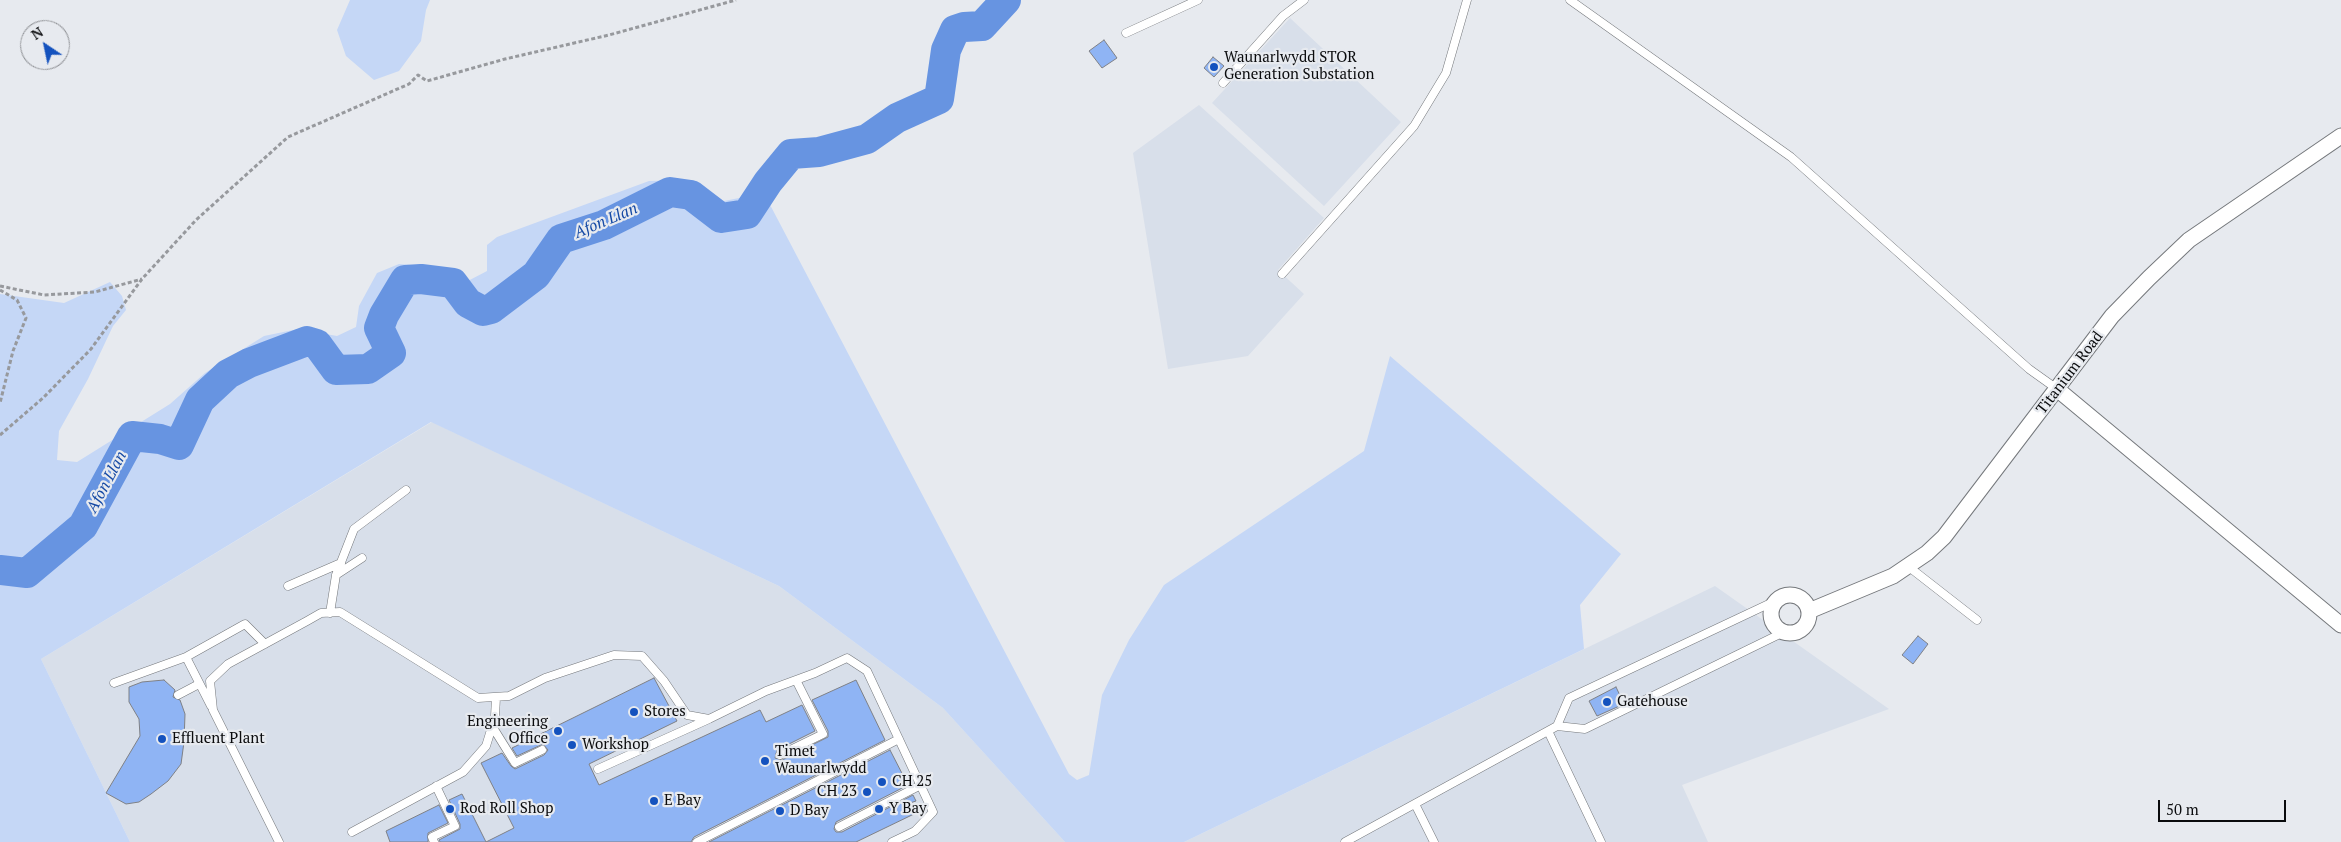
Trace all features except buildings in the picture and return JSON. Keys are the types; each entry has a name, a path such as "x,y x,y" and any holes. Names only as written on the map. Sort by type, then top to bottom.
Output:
{"street":[{"name":"Titanium Road","path":"1809,611 1893,576 1909,567 1944,536 2112,316 2149,278 2189,240 2341,136"},
{"path":"2057,389 2341,625"},
{"path":"1785,595 1796,596 1809,611 1809,619 1801,629 1795,632 1784,632 1776,626 1771,617 1770,612 1775,601 1785,595"}],"lane":[{"path":"1126,33 1198,0"},
{"path":"1223,83 1283,16 1304,0"},
{"path":"1282,274 1414,126 1446,73 1467,0"},
{"path":"1570,0 1791,157 2029,369 2057,389"},
{"path":"330,613 336,575 354,528 406,490"},
{"path":"336,575 362,558"},
{"path":"288,586 341,563"},
{"path":"1909,567 1977,620"},
{"path":"1557,726 1569,698 1775,601"},
{"path":"213,710 210,681 228,664 321,613 340,612 478,698 509,696 545,678 614,655 642,656 664,682 687,715 709,719"},
{"path":"114,683 186,657 245,624 265,644"},
{"path":"1345,842 1557,726 1585,729 1784,632"},
{"path":"186,657 279,842"},
{"path":"598,770 766,691 847,658 866,671 933,812 915,830 892,842"},
{"path":"780,755 823,734 796,680"},
{"path":"178,695 199,684"},
{"path":"352,832 463,772 486,746 492,726 496,697"},
{"path":"492,726 515,763 542,750"},
{"path":"1548,731 1600,842"},
{"path":"697,842 899,739"},
{"path":"839,827 921,785"},
{"path":"434,842 432,837 455,826 436,786"},
{"path":"1415,804 1434,842"},
{"path":"713,834 717,842"}],"path":[{"path":"0,435 43,398 91,349 142,279 196,220 288,137 409,84 418,76 427,81 505,59 609,35 736,0"},
{"path":"0,286 44,295 95,292 142,279"},
{"path":"0,290 17,300 26,318 12,351 0,403"}],"shaded area":[{"path":"350,0 430,0 426,10 421,41 399,71 374,80 346,56 337,30"},
{"path":"1290,18 1401,122 1324,206 1212,103"},
{"path":"1199,105 1324,218 1278,270 1304,294 1248,356 1168,369 1133,153"},
{"path":"693,180 724,201 744,197 757,180 1069,774 1077,780 1089,775 1102,695 1129,640 1164,585 1364,451 1390,356 1621,554 1580,605 1584,649 1184,842 1065,842 943,708 779,586 431,422 41,659 130,842 0,842 0,294 64,303 110,282 122,296 126,310 113,326 88,379 59,431 57,460 77,462 170,404 205,373 264,336 298,329 337,336 356,327 359,306 377,273 399,264 443,267 464,283 487,271 487,245 497,237 649,181"},
{"path":"432,422 779,586 943,708 1065,842 130,842 41,659"},
{"path":"1715,586 1889,709 1682,785 1708,842 1184,842"}],"waterway":[{"name":"Afon Llan","path":"0,570 27,573 83,526 132,436 160,439 179,445 200,400 228,374 249,363 307,341 317,344 336,370 368,369 391,353 379,328 384,315 405,280 421,279 453,283 468,303 483,311 491,309 536,275 561,239 604,225 670,192 691,195 721,218 747,214 768,182 791,154 819,152 867,139 897,118 939,99 946,50 955,30 964,27 982,26 1006,0"}],"place":[{"name":"Waunarlwydd STOR Generation Substation","path":"1214,67"},
{"name":"Gatehouse","path":"1607,702"},
{"name":"Stores","path":"634,712"},
{"name":"Engineering Office","path":"558,731"},
{"name":"Effluent Plant","path":"162,739"},
{"name":"Workshop","path":"572,745"},
{"name":"Timet Waunarlwydd","path":"765,761"},
{"name":"CH 25","path":"882,782"},
{"name":"CH 23","path":"867,792"},
{"name":"E Bay","path":"654,801"},
{"name":"Rod Roll Shop","path":"450,809"},
{"name":"Y Bay","path":"879,809"},
{"name":"D Bay","path":"780,811"}]}
